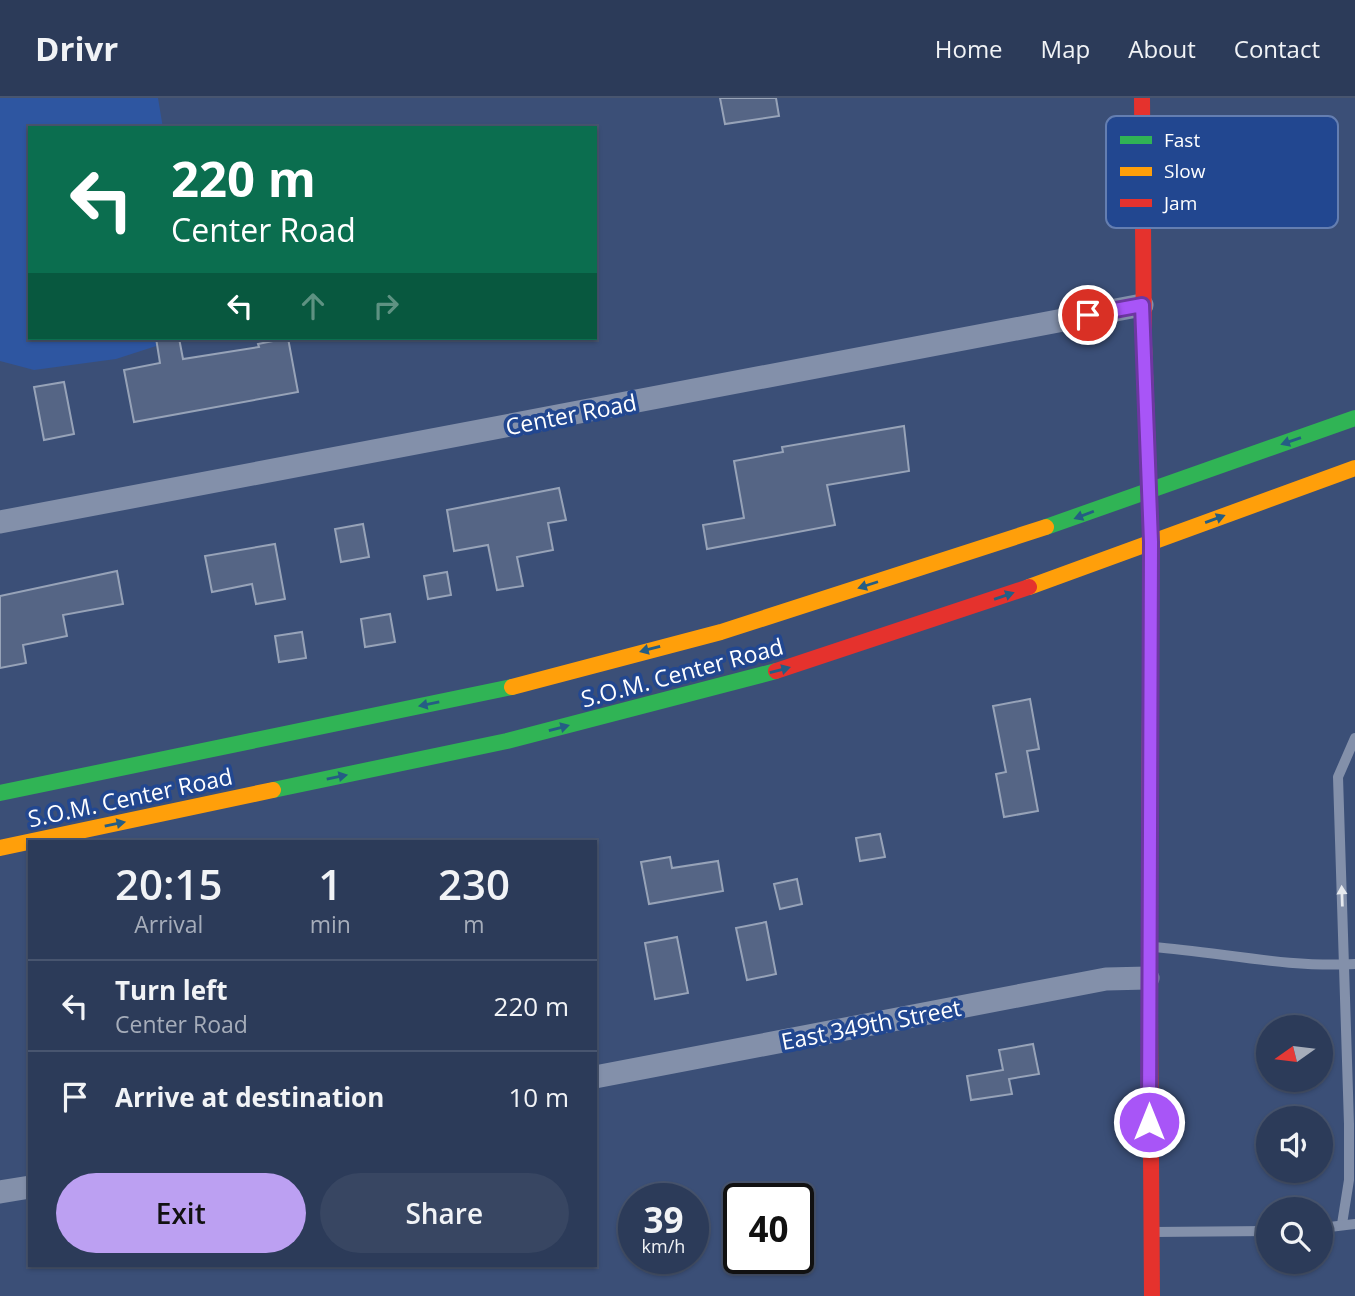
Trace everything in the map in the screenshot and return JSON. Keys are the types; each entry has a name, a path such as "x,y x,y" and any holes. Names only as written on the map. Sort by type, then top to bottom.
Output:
{"main road":[{"path":"1142,98 1142,116"},
{"path":"1142,228 1142,305 1151,542 1148,978 1152,1296"},
{"name":"S.O.M. Center Road","path":"0,793 507,688 782,613 1063,522 1355,418"},
{"name":"S.O.M. Center Road","path":"38,840 508,741 770,673 1086,568 1355,468"},
{"name":"S.O.M. Center Road","path":"0,848 28,842"}],"street":[{"name":"Center Road","path":"0,523 1142,305"},
{"name":"East 349th Street","path":"597,1077 1106,979 1148,978"},
{"path":"0,1192 28,1187"}],"lane":[{"path":"1342,1224 1349,1180 1350,964 1338,777 1355,738"},
{"path":"1149,947 1201,950 1310,966 1350,964"},
{"path":"1333,1226 1355,1224"},
{"path":"1151,1232 1256,1231"}],"shaded area":[{"path":"0,98 158,98 163,126 28,126 28,340 175,340 116,359 34,370 0,361"}],"building":[{"path":"720,98 776,98 779,116 725,124"},
{"path":"156,340 179,340 183,359 288,340 298,392 134,422 124,370 160,363"},
{"path":"64,382 74,434 44,440 34,387"},
{"path":"904,426 909,471 827,485 835,525 707,549 703,525 744,518 734,461 783,452 782,447"},
{"path":"559,488 566,520 548,523 553,550 517,557 523,586 497,590 488,545 454,551 447,510"},
{"path":"363,524 369,557 341,562 335,529"},
{"path":"275,544 285,599 256,604 252,584 212,592 205,556"},
{"path":"117,571 123,604 63,615 67,636 23,645 26,663 0,668 0,596"},
{"path":"447,572 451,595 428,599 424,576"},
{"path":"390,614 395,642 365,647 361,619"},
{"path":"302,632 306,658 279,662 275,636"},
{"path":"1030,699 1039,749 1027,751 1038,811 1004,817 996,774 1006,772 993,706"},
{"path":"880,834 885,857 860,861 856,838"},
{"path":"670,857 672,868 718,861 723,891 649,904 641,862"},
{"path":"797,879 802,904 780,909 774,884"},
{"path":"766,922 776,974 747,980 736,928"},
{"path":"677,937 688,993 655,999 645,943"},
{"path":"1033,1044 1039,1074 1009,1079 1012,1094 971,1100 967,1076 1003,1070 999,1050"}],"traffic: fast":[{"path":"1046,527 1355,418"},
{"path":"273,790 507,741 776,671"},
{"path":"0,793 512,687"}],"traffic: slow":[{"path":"1144,345 1151,542 1149,872"},
{"path":"1029,587 1355,468"},
{"path":"512,687 721,632 1046,527"},
{"path":"38,840 273,790"},
{"path":"0,848 28,842"}],"traffic: jam":[{"path":"1142,98 1142,116"},
{"path":"1143,228 1144,345"},
{"path":"776,671 1029,587"},
{"path":"1149,872 1152,1296"}],"route":[{"path":"1088,315 1142,305 1151,542 1149,1122"}]}
